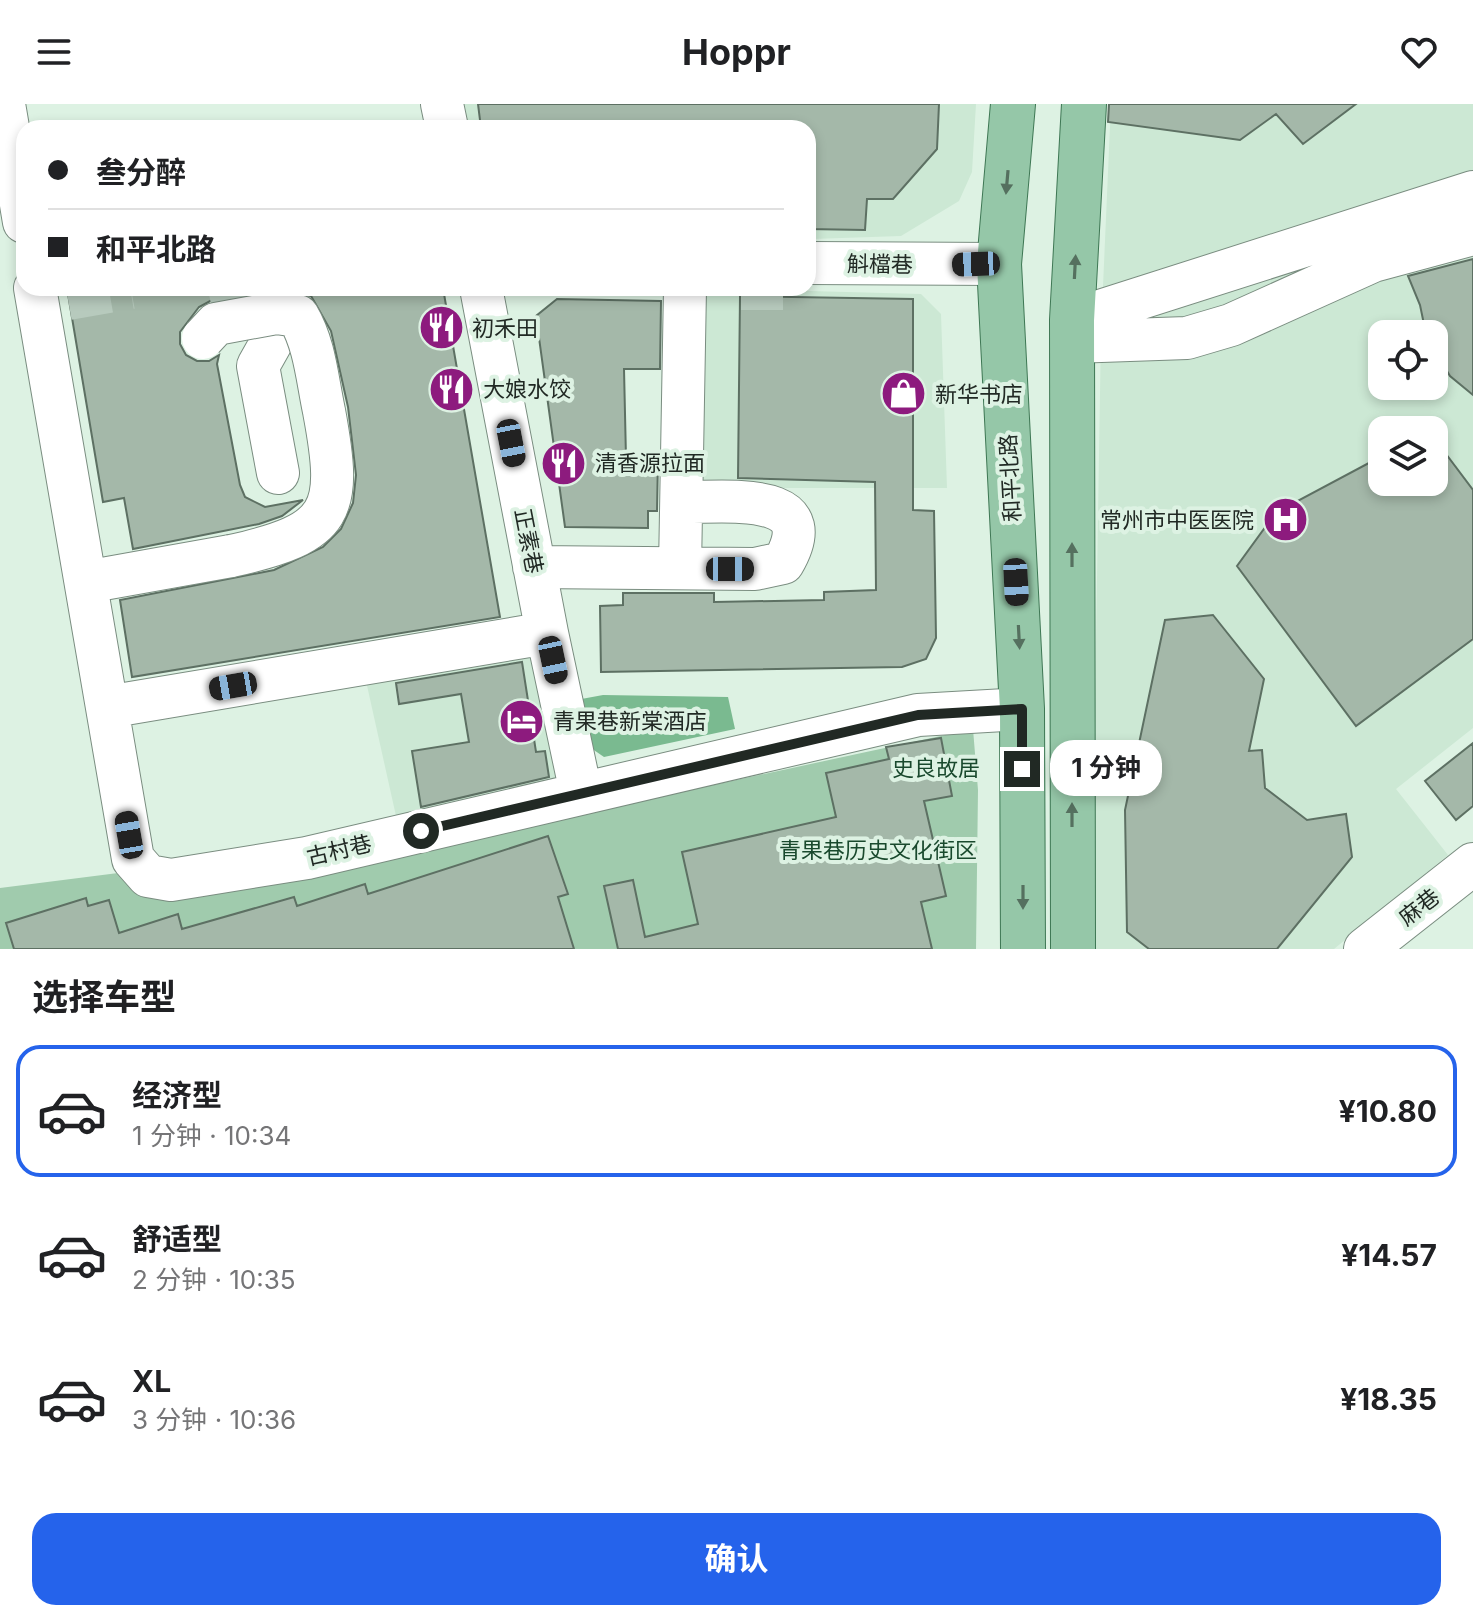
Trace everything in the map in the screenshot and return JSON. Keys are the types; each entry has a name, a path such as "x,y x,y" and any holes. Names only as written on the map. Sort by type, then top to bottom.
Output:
{"main road":[{"name":"和平北路","path":"1013,104 999,264 1022,709 1023,949"},
{"path":"1073,949 1072,331 1084,104"}],"street":[{"path":"12,104 3,105 16,177"},
{"path":"1072,331 1473,192"},
{"path":"1072,331 1187,338 1231,325 1373,261 1473,234"},
{"name":"斛檔巷","path":"816,263 999,264"},
{"name":"正素巷","path":"483,296 581,793"},
{"path":"680,568 685,296"},
{"path":"47,297 86,582 107,707 547,633"},
{"path":"86,582 269,548 301,534 323,516 334,490 333,457 309,336 298,316 276,313 216,324 203,338"},
{"path":"276,334 258,366 278,473"},
{"path":"534,567 755,569 783,563 793,547 792,520 784,509 768,504 682,502"},
{"name":"古村巷","path":"107,707 133,859 148,876 171,880 307,858 918,715 1022,709"},
{"name":"麻巷","path":"1365,949 1473,864"}],"shaded area":[{"path":"460,104 976,104 972,172 959,201 901,236 816,239 816,120 463,120"},
{"path":"1111,104 1473,104 1473,728 1396,789 1448,855 1334,949 1091,949 1101,332"},
{"path":"816,291 921,294 941,314 947,488 696,488 700,296 816,296"},
{"path":"533,642 568,787 398,825 364,672"}],"green space":[{"path":"603,695 728,697 735,729 604,757 588,746 576,700"},
{"name":"青果巷历史文化街区","path":"973,729 978,790 976,949 0,949 0,888 569,816"}],"building":[{"path":"478,104 939,104 937,149 893,199 867,199 865,230 816,229 816,120 480,120"},
{"path":"1109,104 1356,104 1303,144 1276,114 1240,140 1108,122"},
{"path":"1473,259 1473,395 1448,373 1448,320 1423,320 1408,276"},
{"path":"68,296 234,296 212,300 199,307 180,332 180,344 186,355 197,361 209,361 219,355 217,364 240,485 245,497 265,507 303,500 282,516 259,524 133,549 124,498 103,502"},
{"path":"311,296 444,296 500,617 132,677 120,600 274,570 323,547 341,529 353,503 356,475 348,407 331,331"},
{"path":"740,296 913,299 913,510 934,511 936,638 926,659 902,667 601,672 600,606 623,605 623,593 714,593 714,602 824,600 824,592 876,590 875,482 738,478"},
{"path":"557,299 661,301 660,369 624,369 626,458 658,458 657,511 648,511 648,528 565,527 536,316"},
{"path":"1448,457 1473,490 1473,639 1356,726 1237,566 1269,522 1288,506 1368,463 1368,496 1448,496"},
{"path":"1213,615 1264,679 1249,751 1262,750 1265,788 1307,820 1346,814 1352,857 1277,949 1149,949 1127,932 1125,810 1165,620"},
{"path":"522,662 536,752 545,751 549,777 421,807 412,751 469,742 461,694 399,704 396,683"},
{"path":"941,738 952,796 924,801 946,896 921,902 932,949 618,949 604,886 633,880 645,937 698,924 682,852 836,817 826,773 889,759 886,747"},
{"path":"1473,743 1473,806 1456,820 1425,781"},
{"path":"548,836 568,894 558,897 574,949 14,949 6,923 86,898 88,906 109,900 119,933 178,914 182,929 294,897 297,906 365,884 368,894"}],"tunnel":[{"path":"68,299 85,296"},
{"path":"231,296 237,296"},
{"path":"762,296 762,310"}],"place":[{"name":"初禾田","path":"441,328"},
{"name":"大娘水饺","path":"452,389"},
{"name":"新华书店","path":"904,394"},
{"name":"清香源拉面","path":"564,463"},
{"name":"常州市中医医院","path":"1285,520"},
{"name":"青果巷新棠酒店","path":"522,721"}],"route":[{"path":"421,831 918,715 1022,709 1022,769"}],"park label":[{"name":"史良故居","path":"936,768"}]}
